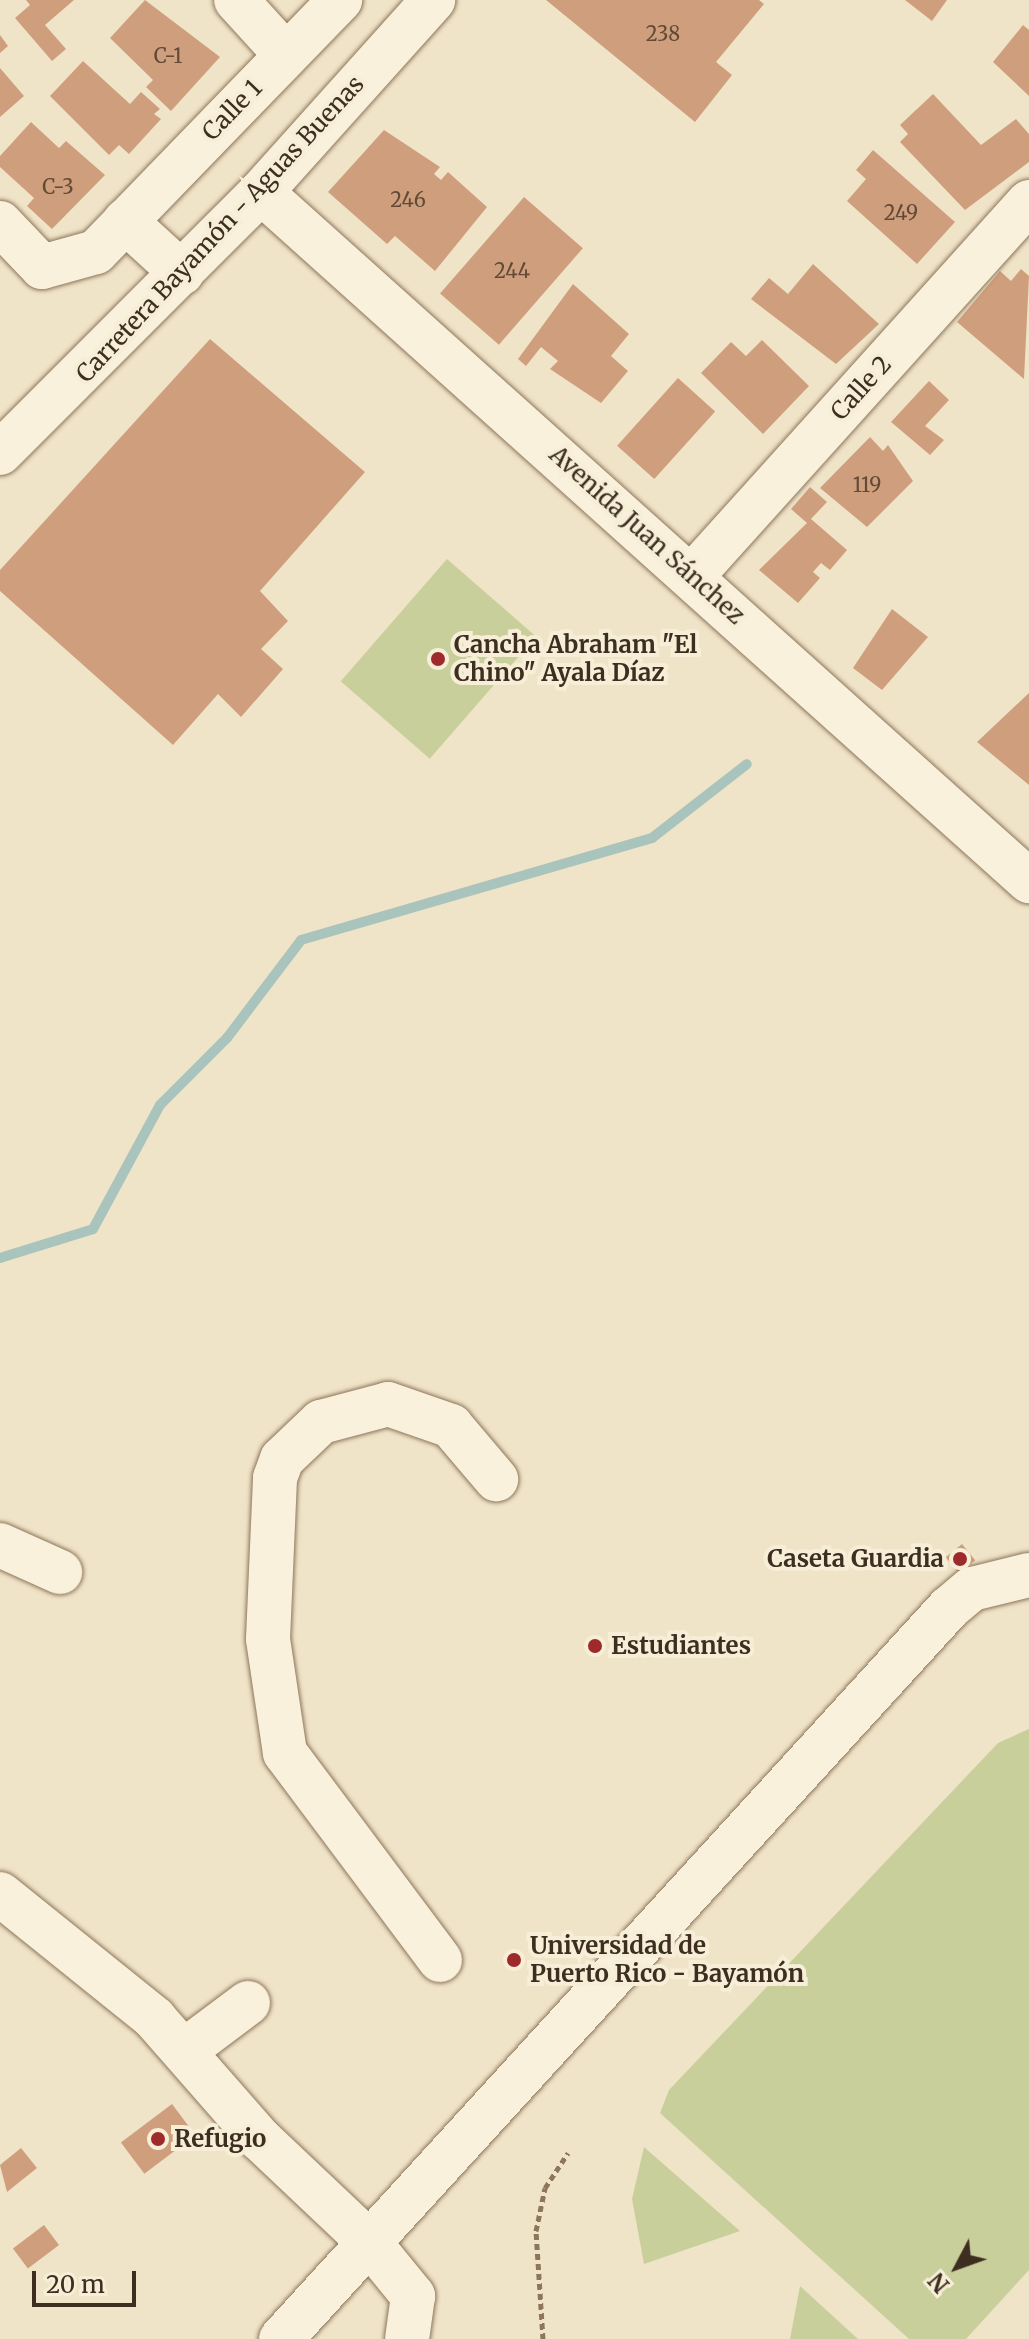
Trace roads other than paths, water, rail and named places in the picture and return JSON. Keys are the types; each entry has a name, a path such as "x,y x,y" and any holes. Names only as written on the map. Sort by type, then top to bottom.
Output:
{"street":[{"path":"236,0 286,55"},
{"name":"Calle 1","path":"125,221 340,0"},
{"name":"Carretera Bayamón - Aguas Buenas","path":"0,453 261,192 433,0"},
{"name":"Avenida Juan Sánchez","path":"261,192 693,575 1029,881"},
{"name":"Calle 2","path":"693,575 1029,202"},
{"path":"0,223 42,267 96,252 125,221 182,273"},
{"path":"440,1960 285,1753 268,1639 275,1478 282,1459 321,1422 388,1404 451,1426 496,1479"},
{"path":"0,1545 60,1572"},
{"path":"281,2339 949,1608 972,1589 1029,1575"},
{"path":"0,1894 119,1985 184,2051 260,2139 369,2242 413,2296 407,2339"},
{"path":"184,2051 248,2003"}],"waterway":[{"path":"0,1258 93,1229 160,1105 227,1038 301,940 652,838 747,764"}],"place":[{"name":"Cancha Abraham \"El Chino\" Ayala Díaz","path":"438,659"},
{"name":"Caseta Guardia","path":"960,1559"},
{"name":"Estudiantes","path":"595,1646"},
{"name":"Universidad de Puerto Rico - Bayamón","path":"514,1960"},
{"name":"Refugio","path":"158,2139"}]}
